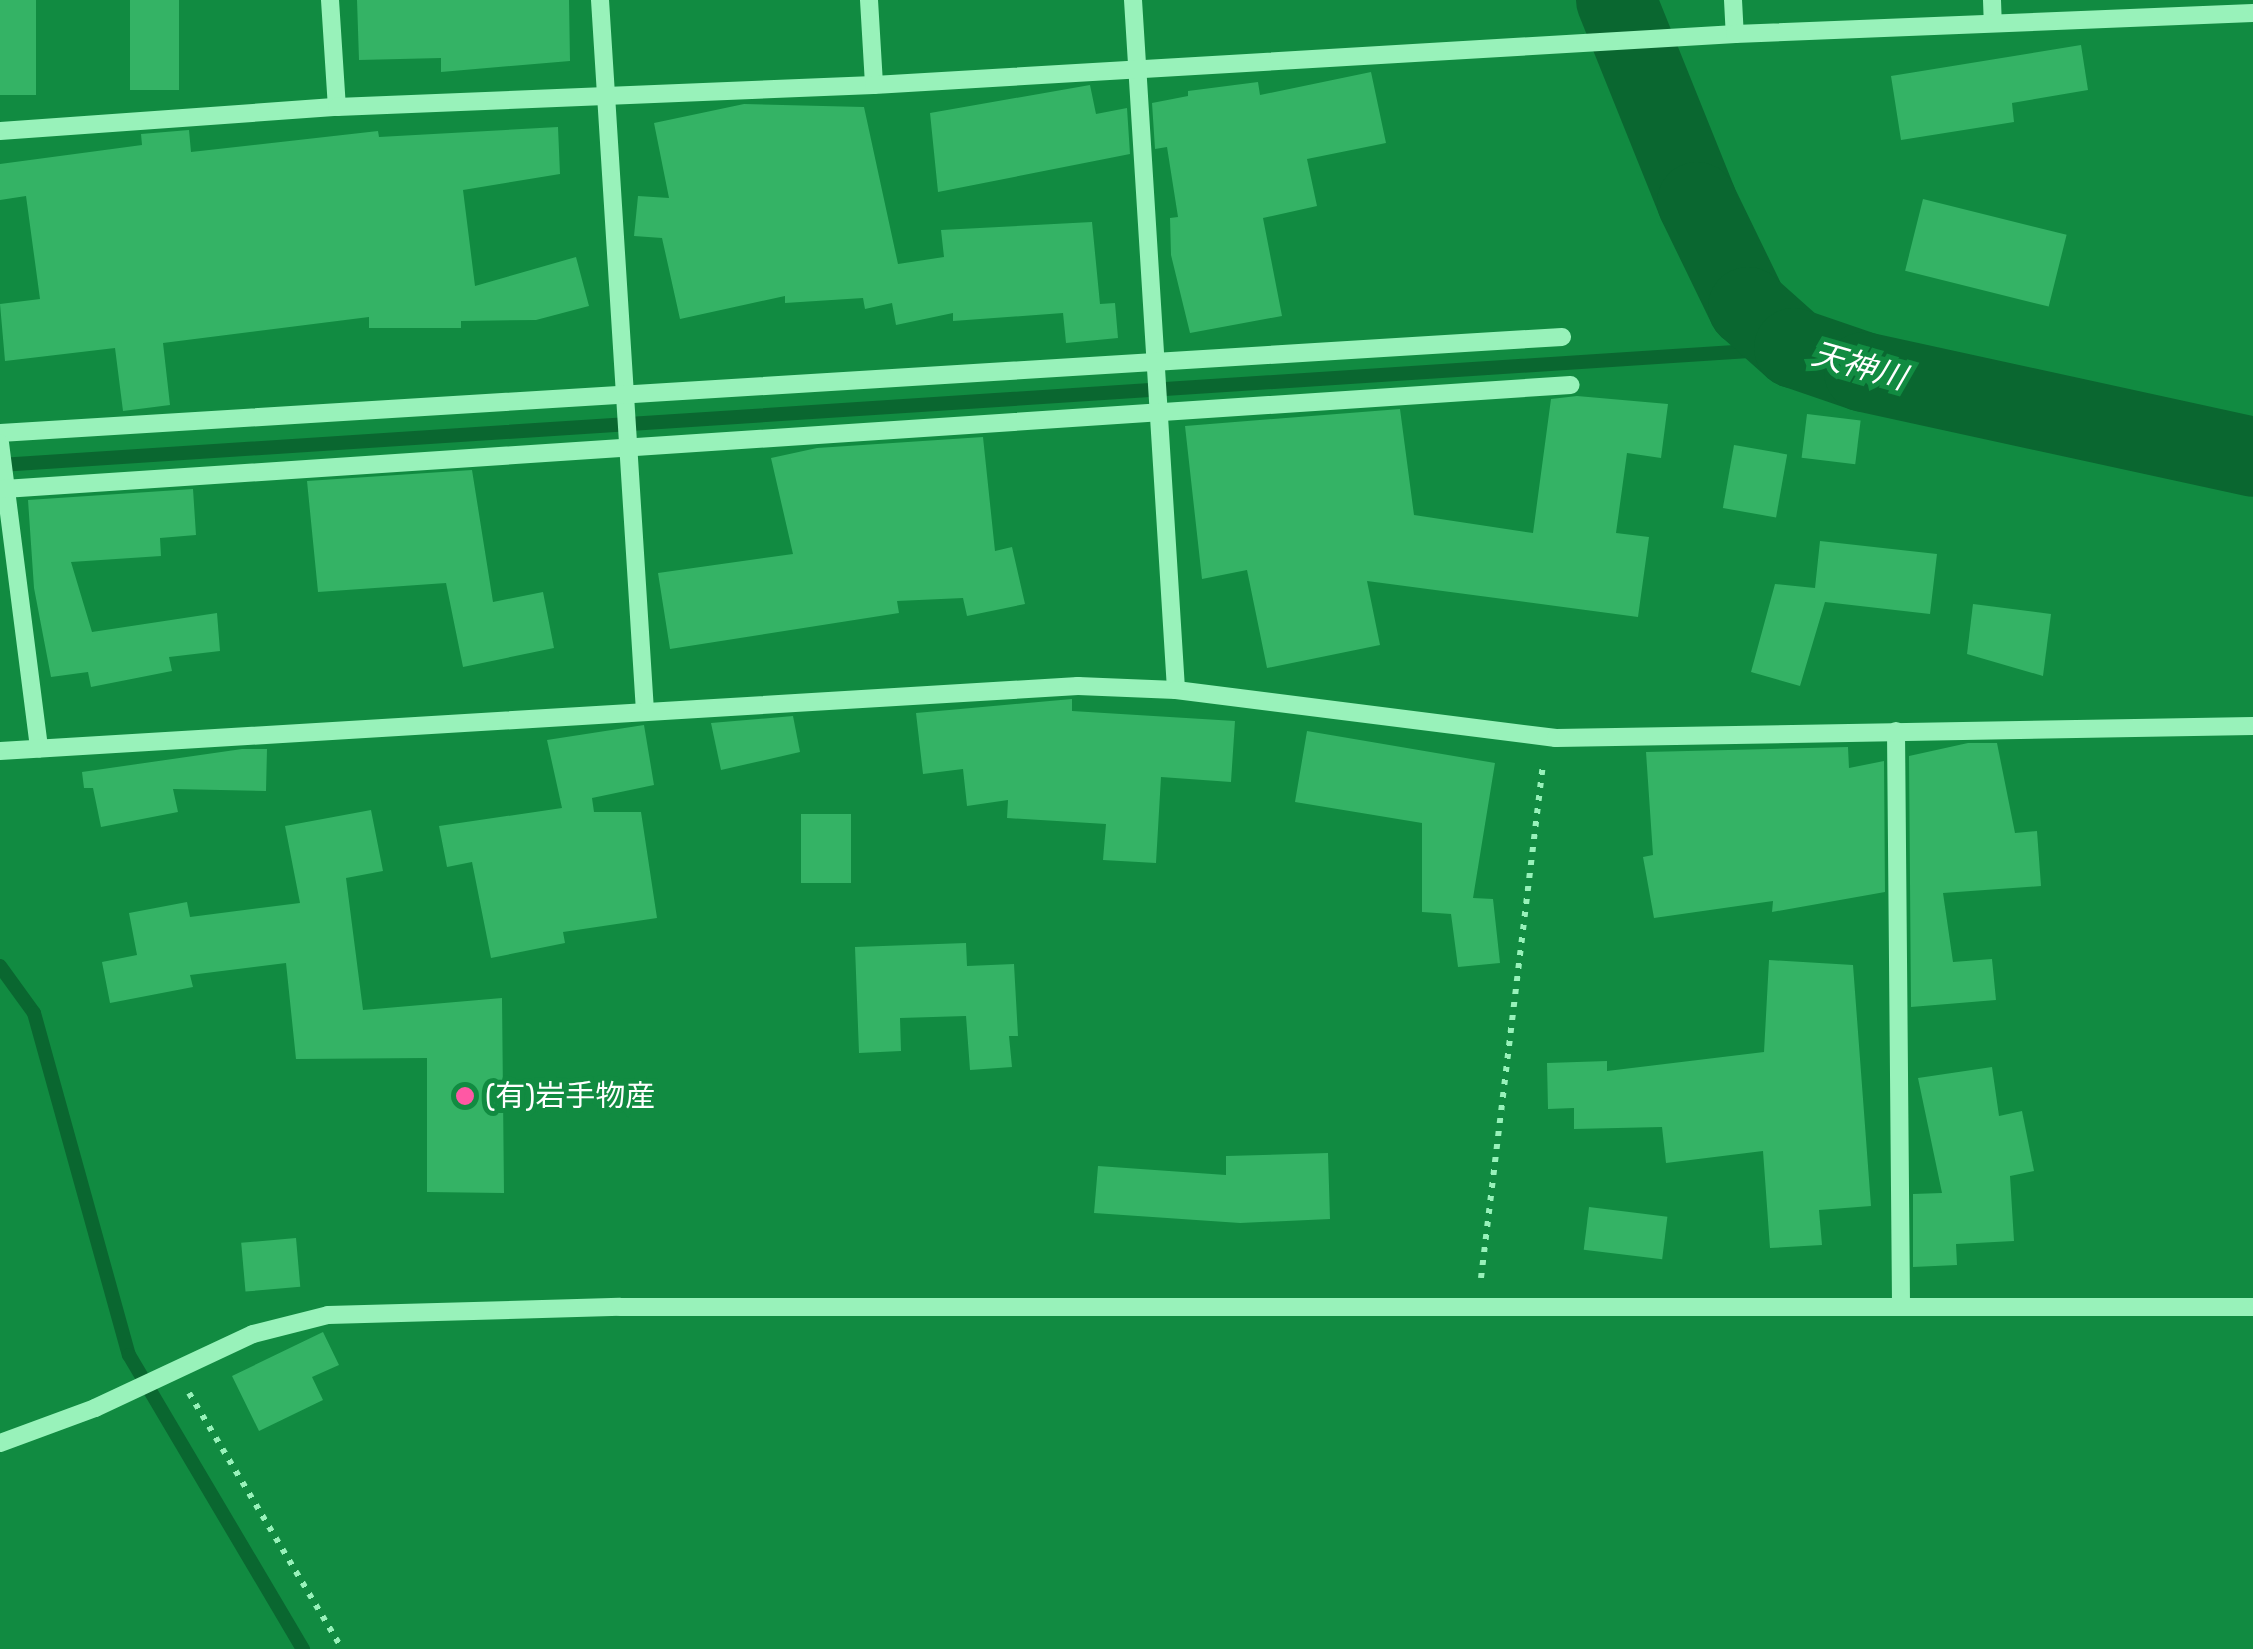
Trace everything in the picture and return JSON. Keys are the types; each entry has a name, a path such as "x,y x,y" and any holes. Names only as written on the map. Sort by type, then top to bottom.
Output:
{"street":[{"path":"330,0 336,107"},
{"path":"600,0 645,712"},
{"path":"869,0 874,85"},
{"path":"1133,0 1162,413 1176,690"},
{"path":"1733,0 1735,34"},
{"path":"1992,0 1993,23"},
{"path":"0,131 336,107 874,85 1735,34 2253,13"},
{"path":"0,433 1158,365 1562,337"},
{"path":"4,488 1571,385"},
{"path":"0,443 39,749"},
{"path":"0,752 1078,686 1176,690 1546,737 2253,726"},
{"path":"1896,731 1901,1305"},
{"path":"0,1444 176,1371 252,1334 328,1315 620,1307 2253,1307"}],"path":[{"path":"1478,1304 1546,737"},
{"path":"176,1371 342,1649"}],"building":[{"path":"0,0 36,0 36,95 0,95"},
{"path":"130,0 179,0 179,90 130,90"},
{"path":"357,0 569,0 570,61 441,72 441,58 359,60"},
{"path":"2081,45 2088,90 2012,103 2014,122 1901,140 1891,76"},
{"path":"1371,72 1386,143 1307,159 1317,206 1263,218 1282,316 1190,333 1171,255 1170,218 1178,217 1167,147 1155,149 1152,103 1188,96 1188,91 1258,82 1260,95"},
{"path":"1090,85 1096,114 1127,108 1130,154 938,192 930,113"},
{"path":"744,104 864,107 898,264 944,257 941,230 1092,222 1100,304 1115,303 1118,338 1066,343 1063,313 953,321 953,313 896,325 892,303 865,309 863,298 785,303 785,296 680,319 662,238 634,236 638,196 669,198 654,123"},
{"path":"558,127 560,174 463,190 475,286 576,257 589,306 536,320 461,321 461,328 369,328 369,317 163,343 170,405 123,411 115,348 5,361 0,304 40,299 26,196 0,200 0,164 142,145 141,134 189,130 191,152 378,131 379,137"},
{"path":"1923,199 2067,235 2049,307 1905,271"},
{"path":"1577,396 1668,404 1661,458 1627,453 1616,533 1649,537 1638,617 1367,581 1380,645 1267,668 1247,570 1202,579 1185,426 1400,409 1414,515 1533,533 1551,399"},
{"path":"1807,414 1861,421 1855,464 1802,458"},
{"path":"983,437 995,551 1012,547 1025,604 967,616 963,598 897,601 899,613 670,649 658,573 793,554 771,458 817,448"},
{"path":"1734,445 1787,454 1776,517 1723,508"},
{"path":"472,470 493,602 543,592 554,648 463,667 446,583 318,592 307,481"},
{"path":"193,489 196,535 160,538 161,556 71,562 92,632 217,613 220,651 169,657 172,671 91,687 88,672 51,677 34,588 28,500"},
{"path":"1820,541 1937,554 1930,614 1825,602 1800,686 1751,672 1775,584 1815,588"},
{"path":"1973,604 2051,614 2043,676 1967,654"},
{"path":"1072,699 1072,711 1235,721 1231,782 1161,777 1156,863 1103,860 1106,824 1007,818 1008,800 967,806 963,769 923,774 916,713"},
{"path":"793,716 800,752 721,770 711,723"},
{"path":"644,725 654,785 592,798 594,812 641,812 657,918 563,932 565,943 491,958 472,862 447,867 439,826 562,808 547,740"},
{"path":"1307,731 1495,763 1473,898 1493,899 1500,963 1458,967 1451,914 1422,912 1422,823 1295,802"},
{"path":"1968,743 1997,743 2015,833 2037,831 2041,886 1943,893 1953,962 1992,959 1996,1000 1911,1007 1909,756"},
{"path":"1848,747 1849,768 1884,761 1885,892 1772,912 1773,901 1654,918 1643,857 1653,855 1646,752"},
{"path":"242,749 267,749 266,791 173,789 178,812 101,827 93,788 84,788 82,772"},
{"path":"371,810 383,871 346,878 363,1010 502,998 504,1193 427,1192 427,1058 296,1059 286,963 190,975 193,987 110,1003 102,962 137,955 129,913 187,902 190,917 300,903 285,826"},
{"path":"801,814 851,814 851,883 801,883"},
{"path":"966,943 967,966 1014,964 1018,1036 1009,1036 1012,1067 970,1070 966,1016 900,1018 901,1051 859,1053 855,947"},
{"path":"1769,960 1853,965 1871,1206 1819,1210 1822,1245 1770,1248 1763,1151 1666,1163 1662,1127 1574,1129 1574,1108 1548,1109 1547,1063 1607,1061 1607,1071 1764,1052"},
{"path":"1992,1067 1999,1116 2022,1111 2034,1171 2010,1176 2014,1241 1956,1244 1957,1265 1913,1267 1913,1194 1942,1193 1918,1078"},
{"path":"1328,1153 1330,1219 1240,1223 1094,1213 1098,1166 1226,1175 1226,1156"},
{"path":"1589,1207 1667,1217 1662,1259 1584,1250"},
{"path":"296,1238 300,1287 245,1292 241,1243"},
{"path":"323,1332 339,1365 312,1377 323,1400 259,1431 232,1376"}],"waterway":[{"name":"天神川","path":"1616,0 1697,202 1748,307 1794,348 1864,372 2253,457"},
{"path":"0,465 1794,348"},
{"path":"0,966 34,1013 129,1355 303,1649"}],"place":[{"name":"(有)岩手物産","path":"465,1096"}]}
